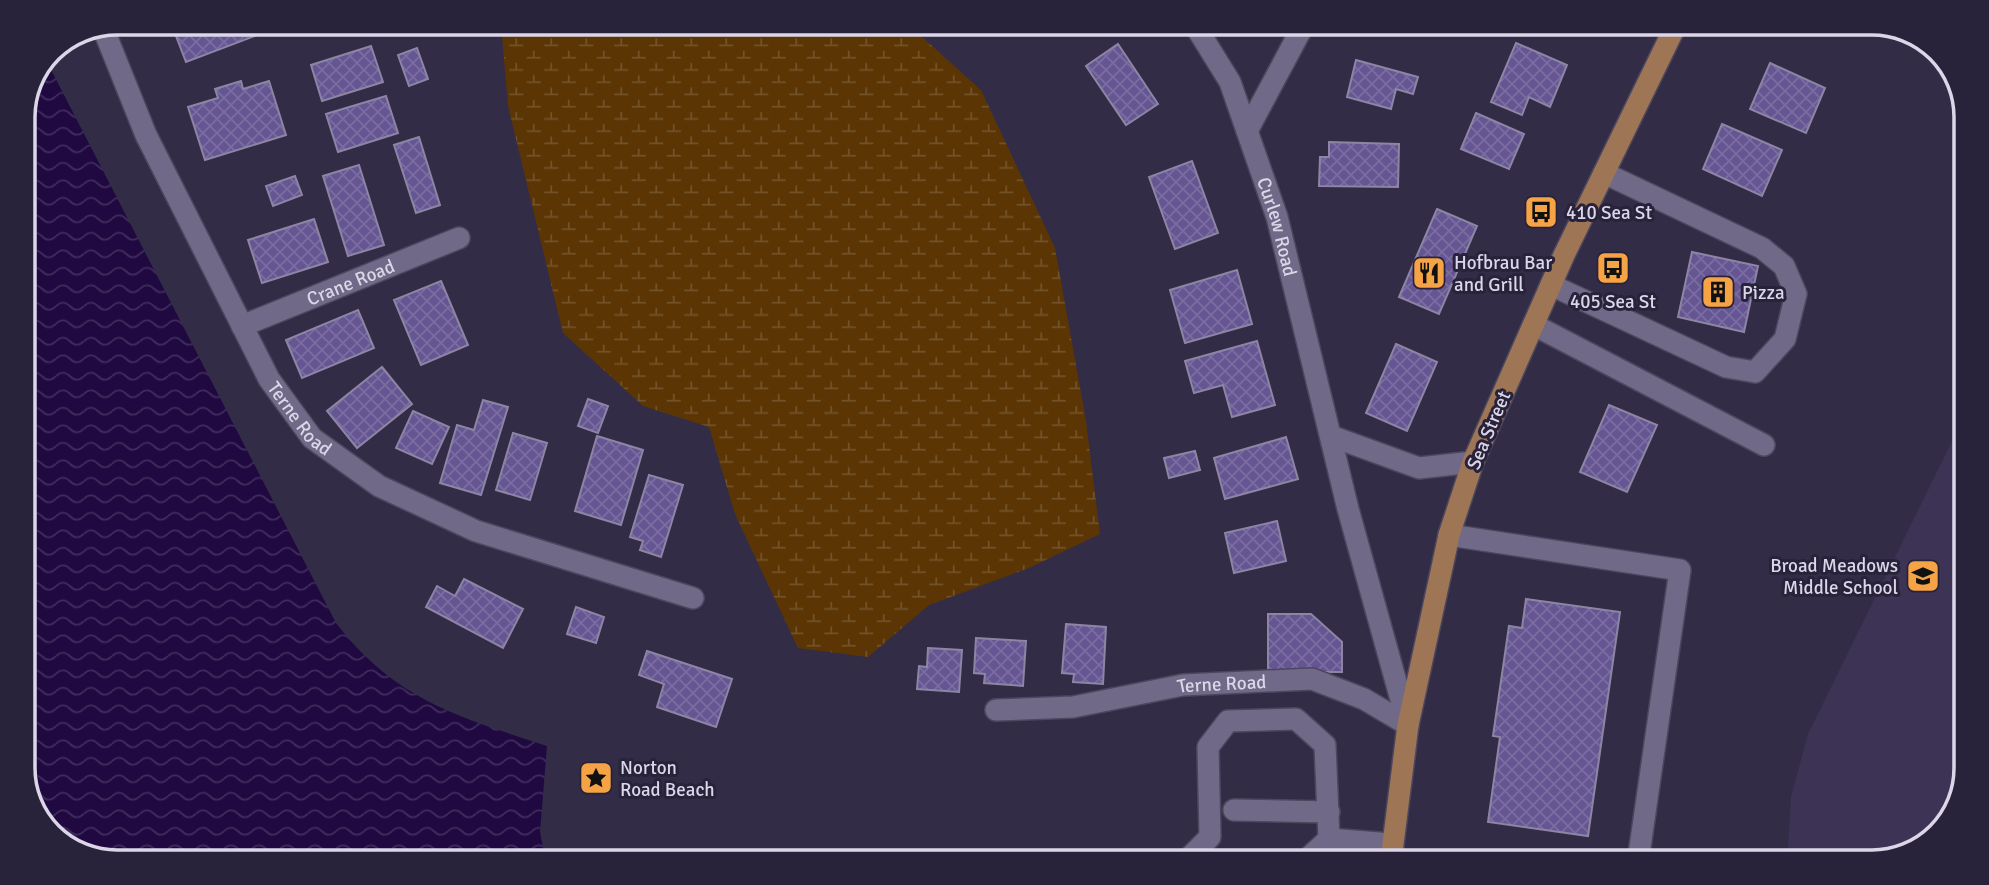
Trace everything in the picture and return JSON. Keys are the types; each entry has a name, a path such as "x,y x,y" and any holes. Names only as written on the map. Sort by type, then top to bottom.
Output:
{"main road":[{"name":"Sea Street","path":"1391,850 1408,725 1449,535 1473,462 1551,285 1671,35"}],"street":[{"name":"Curlew Road","path":"1201,35 1230,82 1277,217 1331,436 1408,725"},
{"path":"1247,131 1298,35"},
{"name":"Terne Road","path":"106,36 146,135 269,379 312,438 379,486 476,531 693,598"},
{"path":"1551,285 1726,367 1755,372 1785,340 1796,294 1784,266 1762,248 1604,173"},
{"name":"Crane Road","path":"242,326 458,238"},
{"path":"1534,325 1764,445"},
{"path":"1331,436 1419,468 1473,462"},
{"path":"1449,535 1680,570 1640,850"},
{"name":"Terne Road","path":"996,710 1073,707 1183,685 1312,680 1364,699 1408,725"},
{"path":"1197,850 1210,837 1208,747 1228,721 1296,719 1325,744 1329,839 1317,850"},
{"path":"1234,810 1329,812"},
{"path":"1329,839 1381,850"}],"shaded area":[{"name":"Broad Meadows Middle School","path":"1954,437 1954,768 1948,800 1926,830 1904,844 1872,850 1788,850 1791,797 1808,734"}],"green space":[{"path":"502,35 920,35 981,90 1055,248 1086,421 1100,534 1029,568 929,605 868,657 798,648 735,514 709,427 643,406 563,333 508,106"}],"water":[{"path":"51,69 336,623 381,671 405,688 457,715 547,746 540,832 544,850 117,850 85,844 76,839 59,826 46,809 35,774 35,111 43,80"}],"building":[{"path":"176,35 257,35 186,62"},
{"path":"1516,43 1567,65 1550,107 1529,97 1522,115 1491,102"},
{"path":"1118,44 1158,104 1126,125 1086,66"},
{"path":"371,46 383,82 322,101 311,65"},
{"path":"417,48 428,79 409,86 398,55"},
{"path":"1356,60 1418,77 1413,94 1396,89 1391,109 1347,97"},
{"path":"1770,63 1825,88 1806,133 1750,109"},
{"path":"241,81 243,89 269,81 286,135 205,160 188,107 218,98 215,89"},
{"path":"386,96 398,133 338,152 326,114"},
{"path":"1476,113 1524,134 1509,169 1461,149"},
{"path":"1722,124 1782,150 1762,196 1703,169"},
{"path":"419,137 440,205 416,213 394,145"},
{"path":"1329,142 1399,144 1398,187 1319,186 1320,157 1329,157"},
{"path":"1192,161 1218,233 1175,249 1149,177"},
{"path":"359,165 384,245 348,256 323,176"},
{"path":"295,176 302,195 273,206 266,186"},
{"path":"1437,209 1477,226 1439,314 1399,297"},
{"path":"314,219 328,262 262,283 248,240"},
{"name":"Pizza","path":"1692,252 1758,266 1744,332 1678,317"},
{"path":"1237,270 1252,324 1185,343 1170,290"},
{"path":"441,281 468,345 421,365 394,300"},
{"path":"358,310 374,348 302,378 286,340"},
{"path":"1257,341 1275,405 1232,417 1223,385 1194,393 1185,361"},
{"path":"1396,344 1437,362 1407,431 1366,413"},
{"path":"382,367 412,404 357,448 327,411"},
{"path":"588,399 608,406 598,433 578,426"},
{"path":"483,400 508,407 481,495 440,483 457,425 474,430"},
{"path":"1609,405 1657,425 1627,492 1580,472"},
{"path":"413,411 449,427 432,464 396,448"},
{"path":"513,433 547,443 530,500 496,490"},
{"path":"597,436 643,450 621,525 575,511"},
{"path":"1286,437 1298,479 1225,499 1214,458"},
{"path":"1195,451 1200,470 1169,478 1164,458"},
{"path":"649,475 683,485 661,557 640,550 643,541 630,537"},
{"path":"1277,521 1286,561 1234,573 1225,533"},
{"path":"464,579 523,609 503,648 426,607 437,586 455,596"},
{"path":"1526,599 1620,612 1588,836 1488,822 1500,737 1493,736 1509,626 1522,628"},
{"path":"576,607 604,617 596,643 567,634"},
{"path":"1268,614 1311,614 1342,642 1342,672 1268,672"},
{"path":"1066,624 1106,627 1103,684 1073,682 1074,674 1062,673"},
{"path":"976,638 1026,641 1023,686 984,683 985,674 974,673"},
{"path":"928,648 962,650 959,692 917,689 919,666 927,667"},
{"path":"647,651 732,679 716,727 657,707 664,684 639,675"}],"place":[{"name":"410 Sea St","path":"1541,212"},
{"name":"405 Sea St","path":"1613,268"},
{"name":"Hofbrau Bar and Grill","path":"1429,273"},
{"name":"Pizza","path":"1718,292"},
{"name":"Broad Meadows Middle School","path":"1923,576"},
{"name":"Norton Road Beach","path":"596,778"}]}
